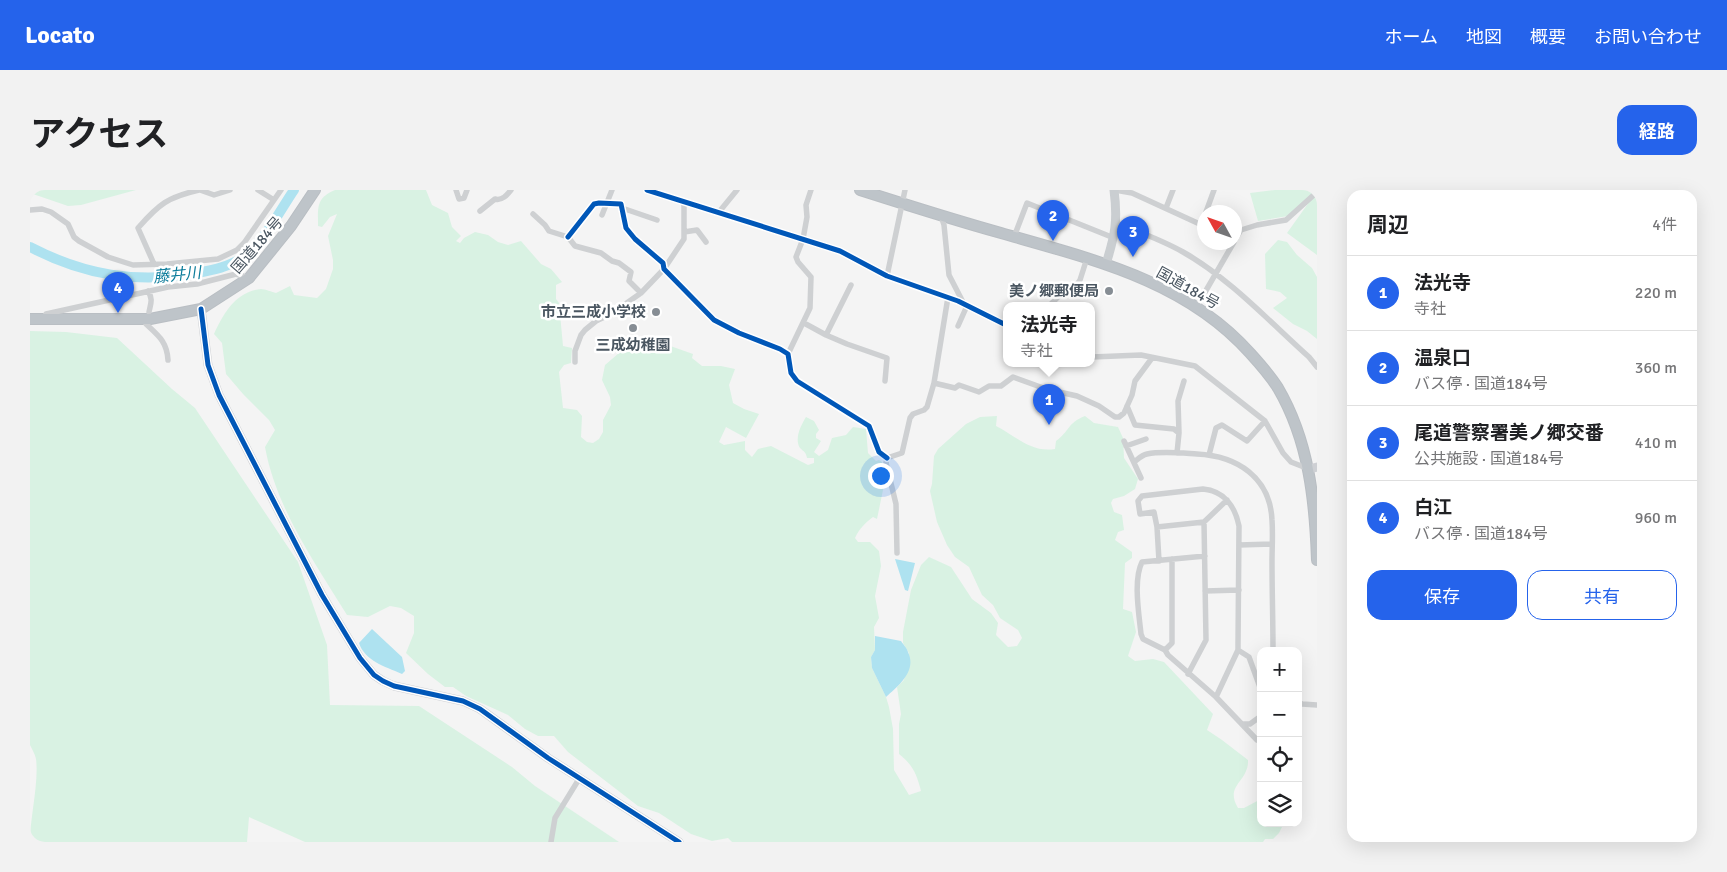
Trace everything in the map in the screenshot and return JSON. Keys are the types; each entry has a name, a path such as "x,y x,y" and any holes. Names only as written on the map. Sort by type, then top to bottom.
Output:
{"highway":[{"name":"国道184号","path":"30,319 147,315 201,308 249,278 290,226 315,190"},
{"name":"国道184号","path":"860,190 941,216 1106,264 1170,291 1197,306 1237,338 1262,366 1278,388 1292,416 1313,468 1317,560"}],"main road":[{"path":"1106,264 1117,223 1115,190"}],"street":[{"path":"154,264 138,228 156,208 177,195 200,190 214,195 230,190"},
{"path":"258,190 274,200"},
{"path":"30,210 42,209 60,217 68,224 74,237 108,257 133,264 167,264 218,259 236,250 244,243 281,190"},
{"path":"456,190 459,199 464,198 467,190"},
{"path":"480,210 495,199 498,200 506,196 511,190"},
{"path":"602,215 612,190"},
{"path":"647,190 840,251 887,276 948,297 1003,324"},
{"path":"719,212 738,190"},
{"path":"811,190 806,205 807,217 803,239 796,257 798,262 812,277 810,308 788,354 791,373 797,381 869,426 879,452 887,458"},
{"path":"887,276 905,190"},
{"path":"1115,190 1132,191 1197,222"},
{"path":"1166,208 1173,190"},
{"path":"1209,205 1214,190"},
{"path":"1242,230 1286,220 1317,192"},
{"path":"575,362 575,351 581,335 596,321 611,314 641,293 664,269 684,239 684,202"},
{"path":"568,237 590,208 599,203 621,204 626,228 663,263 664,269 714,320 788,354"},
{"path":"1014,237 1026,203 1114,238"},
{"path":"622,208 657,220"},
{"path":"532,214 549,231 568,237 575,246 601,253 619,263 631,272 629,281 641,293"},
{"path":"941,216 944,225 949,274 966,308 958,326"},
{"path":"1117,223 1184,252 1217,274 1309,357 1317,367"},
{"path":"684,232 697,230 706,242"},
{"path":"1197,306 1217,274 1229,250"},
{"path":"1053,302 1062,293 1075,287 1080,280 1087,258"},
{"path":"167,264 168,286"},
{"path":"44,318 46,314 168,286 197,284 236,274 249,278"},
{"path":"826,336 850,285"},
{"path":"148,291 152,302 146,324 160,337 167,348 168,360"},
{"path":"887,458 902,453 910,418 913,414 927,407 934,383 948,297"},
{"path":"201,308 208,365 219,395 322,595 366,667 383,681 394,686 472,704 491,715 579,779 679,842"},
{"path":"804,323 826,336 887,358 885,381"},
{"path":"1095,357 1141,355 1195,366 1265,421 1283,453 1291,462 1313,468"},
{"path":"934,383 955,388 959,385 979,392 989,386 1001,386 1013,376 1046,389 1077,396 1099,406 1115,418 1124,413 1135,381 1152,358"},
{"path":"1177,453 1179,432 1178,401 1184,381"},
{"path":"1127,406 1135,425 1174,429 1179,432"},
{"path":"1209,455 1216,428 1222,425 1247,441 1265,421"},
{"path":"1141,478 1125,444 1146,439"},
{"path":"1134,462 1146,454 1209,455 1231,460 1255,477 1263,488 1272,520 1273,647"},
{"path":"887,458 886,463 896,504 897,553"},
{"path":"1159,561 1157,526 1154,512 1140,514 1138,501 1142,496 1203,489 1211,490 1227,500 1236,512 1237,517 1239,545 1238,650 1216,697"},
{"path":"1157,526 1204,522 1227,500"},
{"path":"1188,674 1206,640 1204,522"},
{"path":"1239,545 1272,544"},
{"path":"1205,556 1142,562 1139,569 1138,598 1141,634 1143,639 1165,650 1188,674 1216,697 1257,740"},
{"path":"1165,650 1172,643 1172,559"},
{"path":"1205,591 1239,590"},
{"path":"1238,650 1249,657 1257,679"},
{"path":"1302,704 1317,705"},
{"path":"1243,724 1250,724 1257,719"},
{"path":"551,842 555,818 579,779"}],"green space":[{"path":"30,190 136,190 81,205 68,206 30,193"},
{"path":"335,190 426,190 432,205 448,213 452,227 461,236 456,241 460,243 464,238 475,232 488,235 498,242 508,245 521,241 541,264 551,269 562,282 556,285 556,299 559,303 563,346 572,348 571,363 564,365 559,372 563,408 577,410 582,416 581,437 587,442 593,443 599,439 603,432 603,420 611,405 610,397 602,380 605,365 626,347 659,342 693,354 692,358 702,366 721,366 735,369 729,385 733,403 759,414 746,438 726,427 719,442 724,445 745,441 745,450 752,457 758,449 771,446 808,465 814,463 814,458 807,458 798,444 799,432 806,417 814,421 819,430 816,438 821,441 814,452 819,456 828,450 832,438 846,435 853,427 866,429 868,453 876,461 882,462 884,485 877,519 873,517 867,522 855,538 858,542 870,542 879,551 881,566 875,596 879,618 874,627 875,650 871,657 872,668 889,707 893,729 894,770 909,795 921,791 914,771 899,754 901,714 897,687 904,680 909,653 903,643 903,632 911,590 921,565 929,557 951,567 972,599 991,613 998,623 996,635 1008,647 1017,646 1022,638 1018,630 1000,618 993,605 982,595 969,567 955,557 947,545 937,522 930,491 934,456 938,449 966,424 980,417 997,416 996,426 1024,443 1046,450 1055,449 1056,441 1075,421 1085,416 1094,423 1118,427 1123,438 1124,458 1138,479 1135,489 1124,496 1113,499 1111,503 1114,512 1122,515 1124,530 1118,532 1115,540 1132,552 1132,558 1125,563 1123,609 1132,612 1136,632 1128,656 1135,661 1153,659 1164,662 1213,714 1207,730 1248,760 1245,774 1235,789 1234,800 1238,808 1244,808 1257,801 1257,827 1282,827 1279,833 1273,839 1265,839 1263,842 732,842 728,838 712,841 691,834 659,813 638,806 568,752 554,736 538,736 525,729 508,715 466,696 453,687 445,687 406,653 414,633 414,616 401,608 390,606 368,617 347,615 298,534 278,492 270,470 265,447 275,430 269,420 226,374 222,343 214,334 226,312 244,294 263,289 276,293 290,286 294,295 317,298 326,289 333,269 328,236 337,214 330,217 322,227 318,226 318,208 321,200"},
{"path":"1275,190 1317,190 1288,216 1258,221 1250,193"},
{"path":"1317,196 1317,255 1287,233 1312,198"},
{"path":"1278,240 1287,242 1297,255 1312,268 1317,277 1317,339 1293,324 1273,308 1287,298 1280,292 1266,289 1265,254"},
{"path":"30,331 66,332 117,338 195,408 298,562 327,645 330,705 419,706 512,767 535,786 619,842 305,842 249,817 247,842 30,842 37,769 36,757 30,745"}],"water":[{"path":"895,559 915,563 908,591 905,590"},
{"path":"372,629 402,657 405,671 402,674 370,659 362,649 359,643"},
{"path":"875,636 901,641 907,649 910,659 910,665 905,677 886,697 872,668 871,657 875,650"}],"waterway":[{"name":"藤井川","path":"30,247 70,264 111,275 153,278 209,271 232,263 251,250 265,235 294,190"}],"cycle path":[{"path":"647,190 840,251 887,276 958,301 1003,324"},
{"path":"568,237 594,204 621,204 626,228 635,239 663,263 664,269 714,320 788,354 791,373 797,381 869,426 879,452 887,458"},
{"path":"201,309 208,365 219,395 322,595 360,658 374,675 394,686 463,701 480,709 548,758 679,842"}],"place":[{"name":"温泉口","path":"1053,241"},
{"name":"尾道警察署美ノ郷交番","path":"1133,257"},
{"name":"美ノ郷郵便局","path":"1109,291"},
{"name":"市立三成小学校","path":"656,312"},
{"name":"白江","path":"118,313"},
{"name":"三成幼稚園","path":"633,328"},
{"name":"法光寺","path":"1049,425"}]}
